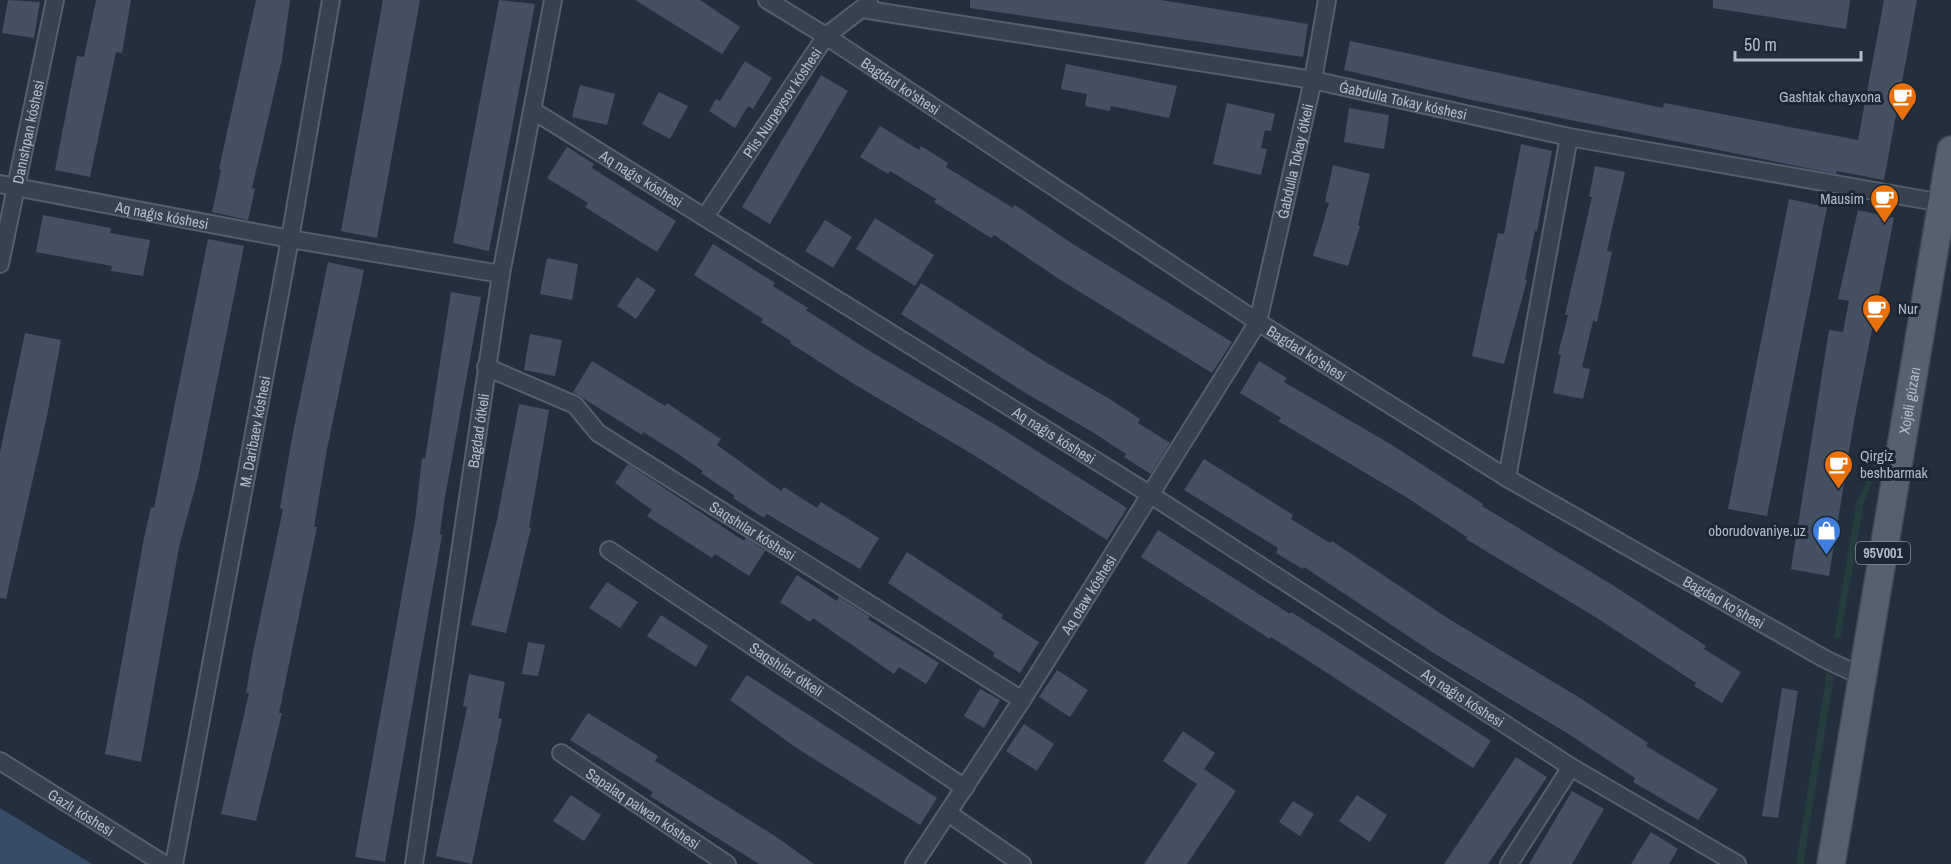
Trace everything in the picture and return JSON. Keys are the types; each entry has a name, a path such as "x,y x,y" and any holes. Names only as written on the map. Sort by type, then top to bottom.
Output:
{"main road":[{"name":"Xojeli gúzarı","path":"1831,864 1951,150"}],"street":[{"name":"Danıshpan kóshesi","path":"0,264 8,185 55,0"},
{"name":"M. Daribaev kóshesi","path":"174,864 290,239 331,0"},
{"name":"Bagdad ótkeli","path":"414,864 501,273 553,0"},
{"name":"Bagdad ko'shesi","path":"767,0 826,36 1258,322 1507,478 1825,659 1863,677"},
{"name":"Ǵabdulla Tokay ótkeli","path":"1258,322 1313,80 1327,0"},
{"name":"Plis Nurpeysov kóshesi","path":"705,217 826,36 867,5"},
{"name":"Ǵabdulla Tokay kóshesi","path":"867,5 1313,80 1569,137 1942,203"},
{"name":"Aq naǵıs kóshesi","path":"532,110 1151,495 1571,767 1737,864"},
{"path":"1507,478 1569,137"},
{"name":"Aq naǵıs kóshesi","path":"8,185 290,239 501,273"},
{"name":"Aq otaw kóshesi","path":"914,864 1022,700 1258,322"},
{"name":"Saqshılar kóshesi","path":"486,367 575,405 598,433 1022,700"},
{"name":"Saqshılar ótkeli","path":"609,550 965,788"},
{"name":"Sapalaq palwan kóshesi","path":"561,753 726,864"},
{"name":"Gazlı kóshesi","path":"0,761 164,864"},
{"path":"1509,864 1571,767"},
{"path":"948,813 1022,864"}],"green space":[{"path":"1876,460 1880,463 1864,502 1840,639 1834,637 1856,505"},
{"path":"1827,672 1834,677 1803,864 1796,864"}],"water":[{"path":"0,808 92,864 0,864"}],"building":[{"path":"8,0 40,2 34,38 2,33"},
{"path":"96,0 131,0 122,53 116,52 90,177 55,170 77,56 84,57"},
{"path":"256,0 290,0 282,59 252,188 255,189 248,220 212,212 221,170 219,169"},
{"path":"383,0 420,0 377,238 341,231"},
{"path":"499,0 535,4 489,251 453,243"},
{"path":"635,0 700,0 740,27 722,54"},
{"path":"970,0 1161,0 1308,24 1303,57 970,8"},
{"path":"1713,0 1850,0 1846,29 1713,8"},
{"path":"1884,0 1917,0 1884,180 1837,171 1836,174 1472,100 1344,70 1350,41 1663,108 1664,103 1858,140"},
{"path":"745,61 772,78 753,109 748,106 735,128 709,111 716,99 720,101"},
{"path":"1066,64 1177,86 1169,118 1111,106 1110,111 1085,106 1087,94 1061,89"},
{"path":"821,75 848,91 770,224 742,207"},
{"path":"580,85 615,94 607,125 572,117"},
{"path":"659,92 688,106 670,139 642,124"},
{"path":"1227,103 1275,114 1271,131 1265,130 1261,148 1267,149 1261,175 1213,164"},
{"path":"1349,108 1389,115 1384,149 1344,142"},
{"path":"880,126 919,150 921,146 948,163 946,167 1013,208 1015,205 1073,244 1232,342 1212,373 1059,279 994,235 991,238 934,202 936,199 890,171 888,174 860,157"},
{"path":"1521,144 1552,151 1537,231 1535,231 1525,279 1527,280 1504,364 1472,356 1498,233 1504,234"},
{"path":"567,147 594,164 592,168 676,221 657,252 585,207 588,203 547,178"},
{"path":"1333,165 1370,174 1358,225 1360,226 1348,266 1313,256 1329,203 1325,202"},
{"path":"1595,166 1625,172 1607,251 1612,252 1597,322 1593,321 1582,367 1590,369 1583,399 1553,393 1561,355 1558,354 1568,315 1565,315 1592,197 1589,197"},
{"path":"1789,199 1827,207 1767,516 1728,509"},
{"path":"1858,210 1894,218 1854,421 1829,576 1791,569 1829,330 1843,332 1849,301 1838,299"},
{"path":"43,215 111,228 110,233 150,240 143,276 111,271 112,266 36,252"},
{"path":"875,218 934,255 915,286 856,249"},
{"path":"825,220 852,237 833,268 805,251"},
{"path":"208,239 244,246 198,477 179,547 141,762 105,754 144,538 151,507 154,508"},
{"path":"713,244 775,283 773,286 808,308 806,310 868,350 999,427 1127,508 1107,540 977,457 790,343 791,341 761,322 763,319 694,275"},
{"path":"547,258 578,264 572,300 540,294"},
{"path":"328,262 364,270 327,449 314,527 317,527 279,713 282,713 256,821 221,814 249,693 246,693 283,509 280,508 292,438"},
{"path":"637,277 656,290 636,319 617,306"},
{"path":"921,283 1047,363 1108,398 1140,419 1138,423 1170,443 1151,474 1124,457 1126,454 1094,433 1024,392 901,314"},
{"path":"451,292 481,297 444,503 440,534 442,535 385,862 355,857 415,521 422,458 425,459"},
{"path":"25,333 61,340 47,416 6,599 0,598 0,452"},
{"path":"530,334 562,340 555,376 524,370"},
{"path":"592,361 665,406 667,403 721,439 717,445 781,491 784,487 817,508 821,502 879,538 860,569 767,514 764,518 733,498 735,496 675,452 643,432 642,435 573,392"},
{"path":"1259,361 1287,378 1284,382 1392,445 1483,504 1482,506 1611,584 1706,646 1704,649 1741,672 1722,703 1694,686 1696,683 1597,618 1466,539 1467,537 1406,497 1278,421 1281,418 1240,393"},
{"path":"519,404 549,410 529,527 531,528 506,633 471,625 497,520"},
{"path":"1204,459 1293,515 1291,519 1330,543 1332,541 1449,619 1580,698 1648,743 1646,746 1718,789 1698,820 1633,782 1635,778 1567,733 1432,652 1304,567 1303,569 1276,553 1278,548 1184,490"},
{"path":"628,464 744,541 746,538 765,551 749,576 715,554 712,558 647,516 652,510 615,483"},
{"path":"1158,530 1290,614 1291,612 1323,632 1491,741 1473,768 1271,637 1270,639 1141,557"},
{"path":"907,552 1003,615 1001,618 1039,642 1020,673 993,656 995,653 888,583"},
{"path":"797,575 837,601 839,597 870,617 868,619 939,663 926,684 899,667 894,674 813,618 810,622 780,602"},
{"path":"607,582 638,602 620,628 589,608"},
{"path":"661,615 708,646 696,667 647,636"},
{"path":"528,642 545,645 538,676 522,674"},
{"path":"1057,670 1088,690 1070,717 1039,697"},
{"path":"469,674 505,682 498,718 502,719 472,864 436,856 467,707 463,706"},
{"path":"747,675 937,798 920,825 798,749 730,700"},
{"path":"1782,688 1798,691 1778,818 1762,816"},
{"path":"980,689 1000,700 984,728 964,716"},
{"path":"588,713 658,756 655,761 778,838 814,864 759,864 650,796 653,792 570,740"},
{"path":"1024,724 1054,744 1037,771 1006,751"},
{"path":"1183,731 1215,753 1204,769 1236,791 1187,864 1144,864 1197,784 1163,761"},
{"path":"1516,757 1547,777 1529,804 1488,864 1444,864"},
{"path":"1572,791 1604,809 1572,864 1529,864"},
{"path":"571,795 601,815 584,841 553,821"},
{"path":"1357,795 1387,815 1370,842 1339,821"},
{"path":"1293,801 1314,814 1300,836 1279,822"},
{"path":"1651,832 1678,849 1669,864 1631,864"}],"place":[{"name":"Gashtak chayxona","path":"1902,122"},
{"name":"Mausim","path":"1885,224"},
{"name":"Nur","path":"1877,334"},
{"name":"Qirgiz beshbarmak","path":"1839,490"},
{"name":"oborudovaniye.uz","path":"1827,556"}]}
